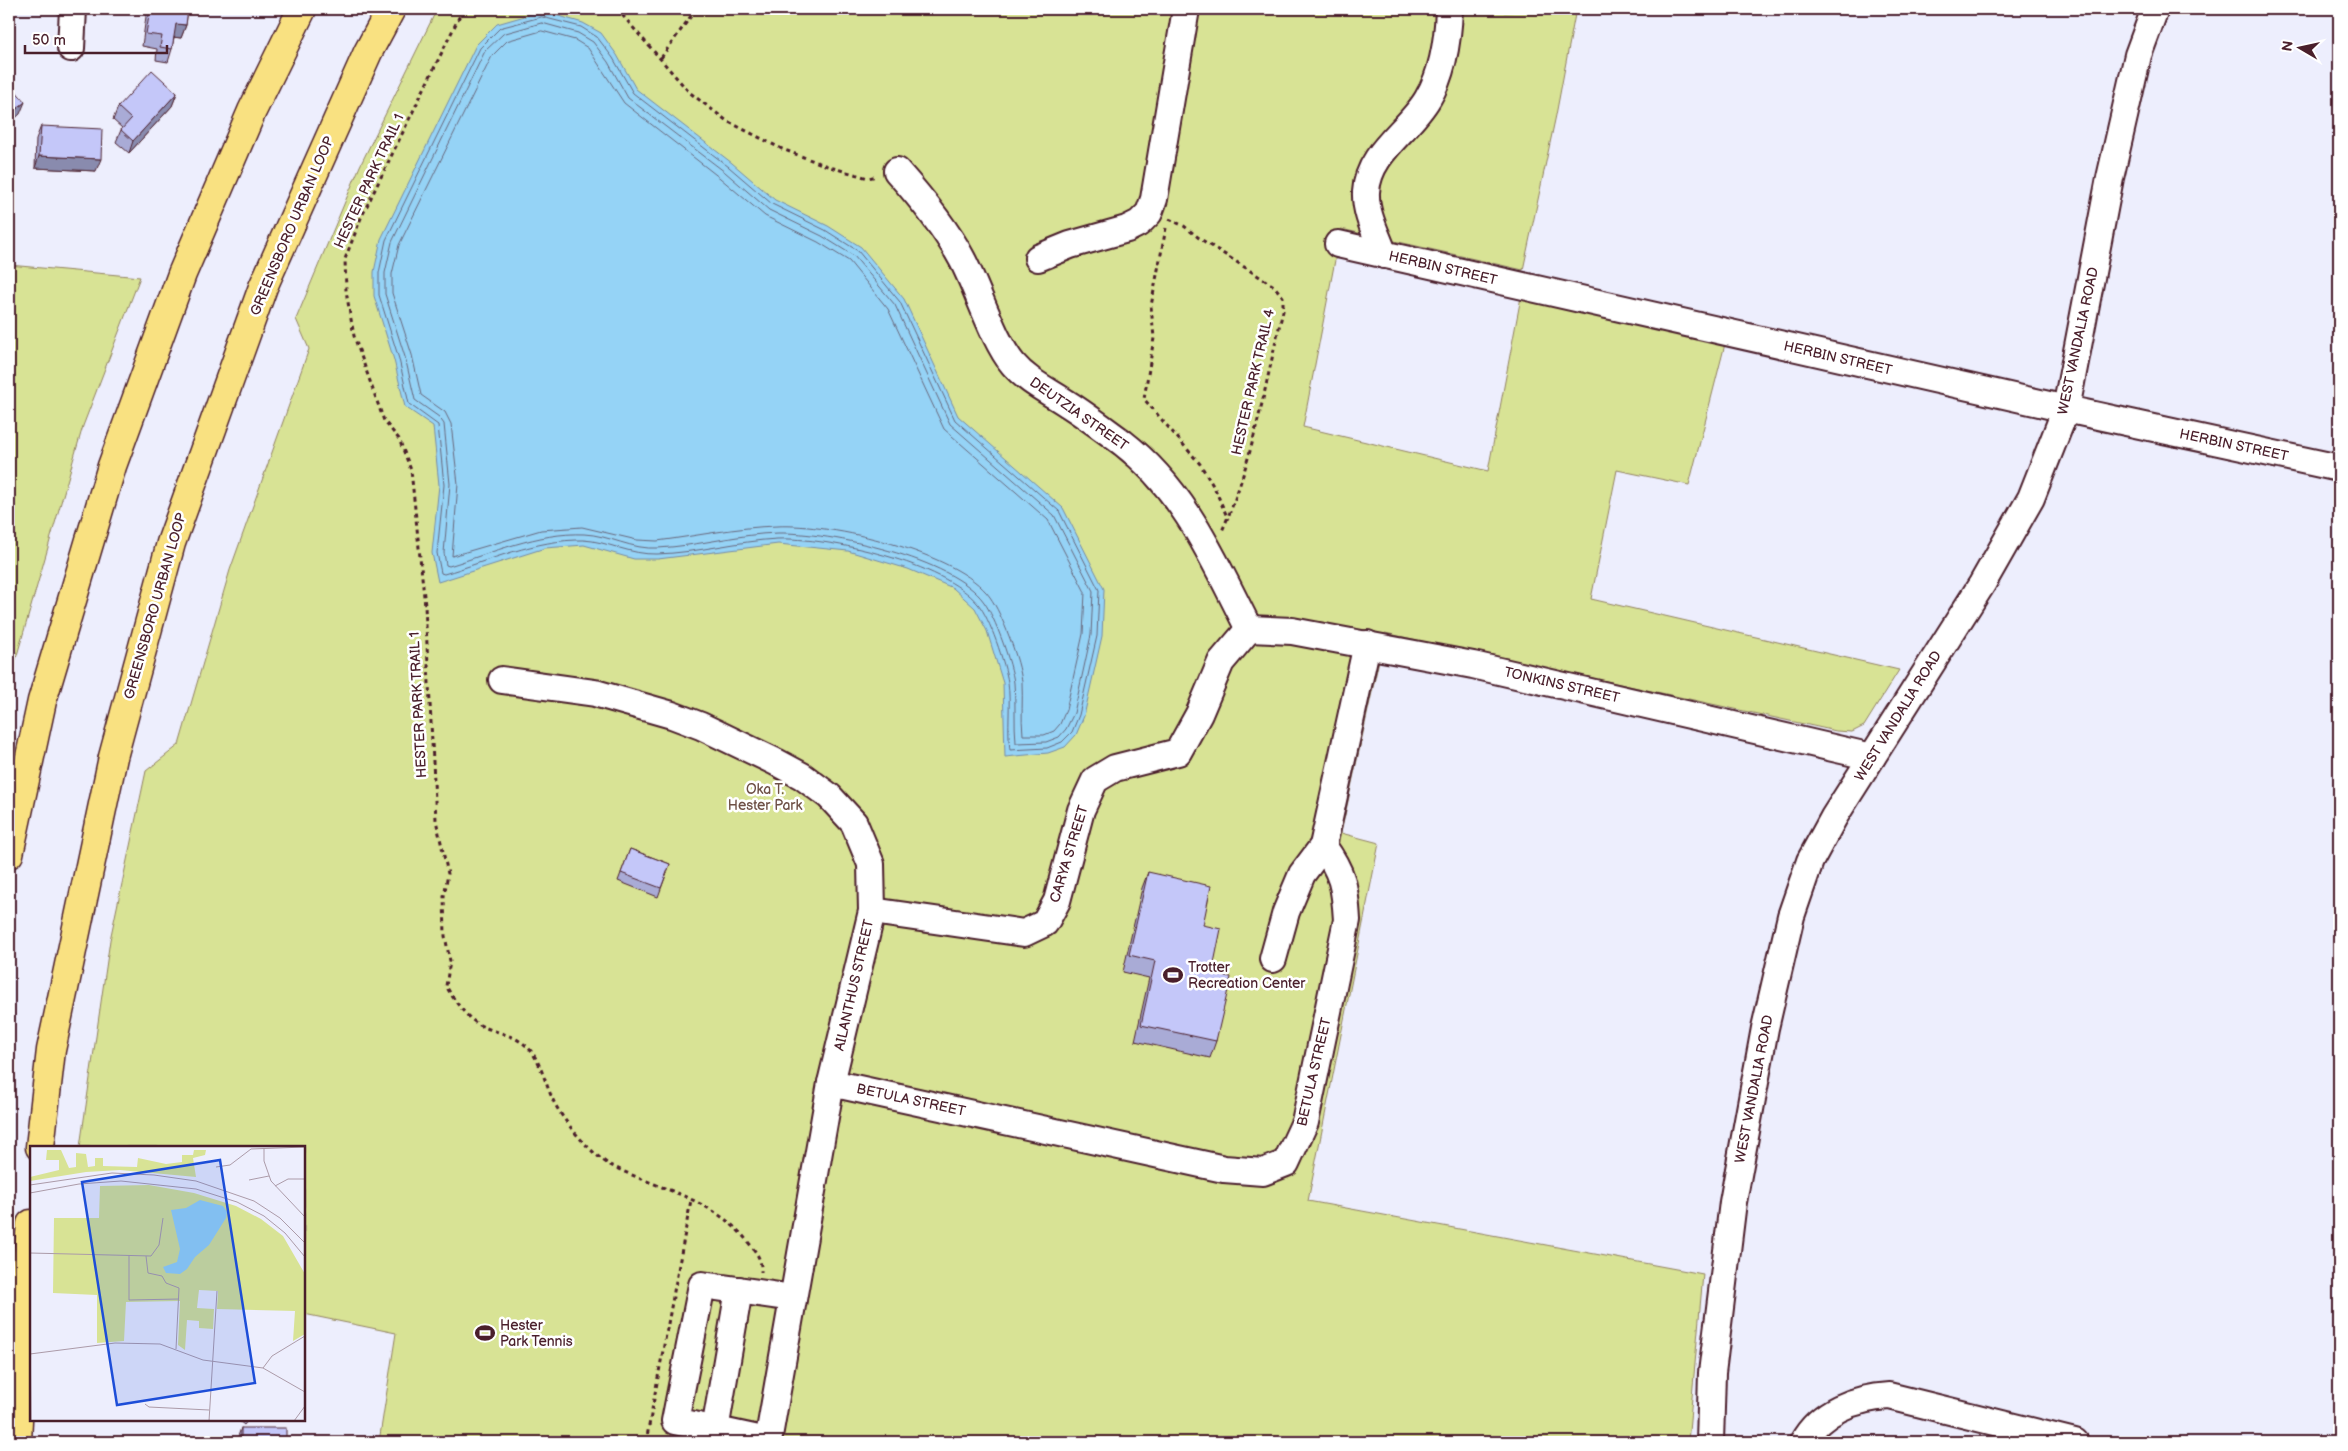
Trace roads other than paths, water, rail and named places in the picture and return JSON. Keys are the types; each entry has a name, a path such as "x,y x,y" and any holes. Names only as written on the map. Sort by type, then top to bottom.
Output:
{"highway":[{"path":"9,854 42,701 112,466 182,274 252,112 302,9"},
{"name":"GREENSBORO URBAN LOOP","path":"40,1146 51,1050 113,757 171,543 263,287 368,52 391,9"},
{"path":"17,1442 24,1291 30,1234"}],"street":[{"path":"71,48 74,9"},
{"path":"1038,258 1070,244 1127,229 1139,223 1149,213 1154,199 1186,9"},
{"path":"1384,255 1368,210 1366,194 1368,178 1378,157 1410,122 1429,97 1447,44 1449,9"},
{"name":"WEST VANDALIA ROAD","path":"1710,1442 1712,1373 1733,1202 1765,1028 1791,916 1810,861 1834,817 1982,584 2031,498 2066,409 2110,178 2138,55 2155,9"},
{"name":"DEUTZIA STREET","path":"897,172 941,226 961,258 1002,346 1012,363 1030,380 1070,405 1125,445 1167,486 1194,521 1249,629"},
{"name":"HERBIN STREET","path":"1338,244 2066,409 2339,468"},
{"name":"TONKINS STREET","path":"1249,629 1292,631 1474,665 1872,757"},
{"name":"CARYA STREET","path":"872,911 1024,933 1045,923 1057,901 1081,810 1095,780 1115,768 1178,752 1199,714 1221,662 1249,629"},
{"path":"1273,959 1286,912 1302,874 1323,846 1367,644"},
{"name":"AILANTHUS STREET","path":"502,680 595,693 672,715 702,726 802,776 829,796 854,823 871,864 872,911 831,1083 768,1442"},
{"name":"BETULA STREET","path":"831,1083 1224,1169 1263,1172 1286,1163 1305,1122 1347,920 1345,888 1335,863 1323,846"},
{"path":"715,1430 750,1284"},
{"path":"768,1442 675,1422 702,1285 750,1284 793,1298"},
{"path":"1803,1442 1808,1433 1832,1412 1868,1397 1889,1396 2075,1442"}],"water":[{"path":"542,11 583,23 601,33 617,55 636,89 732,163 775,200 828,226 861,247 904,299 958,416 1063,508 1104,589 1102,636 1084,716 1076,735 1065,747 1048,753 1005,757 1003,683 987,631 975,608 953,588 908,569 848,551 778,544 658,559 634,559 584,545 545,548 438,582 432,553 439,485 433,426 405,407 394,360 374,296 374,272 381,239 476,45 497,24"}],"place":[{"name":"Trotter Recreation Center","path":"1173,975"},
{"name":"Hester Park Tennis","path":"485,1333"}],"park label":[{"name":"Oka T. Hester Park","path":"765,798"}]}
